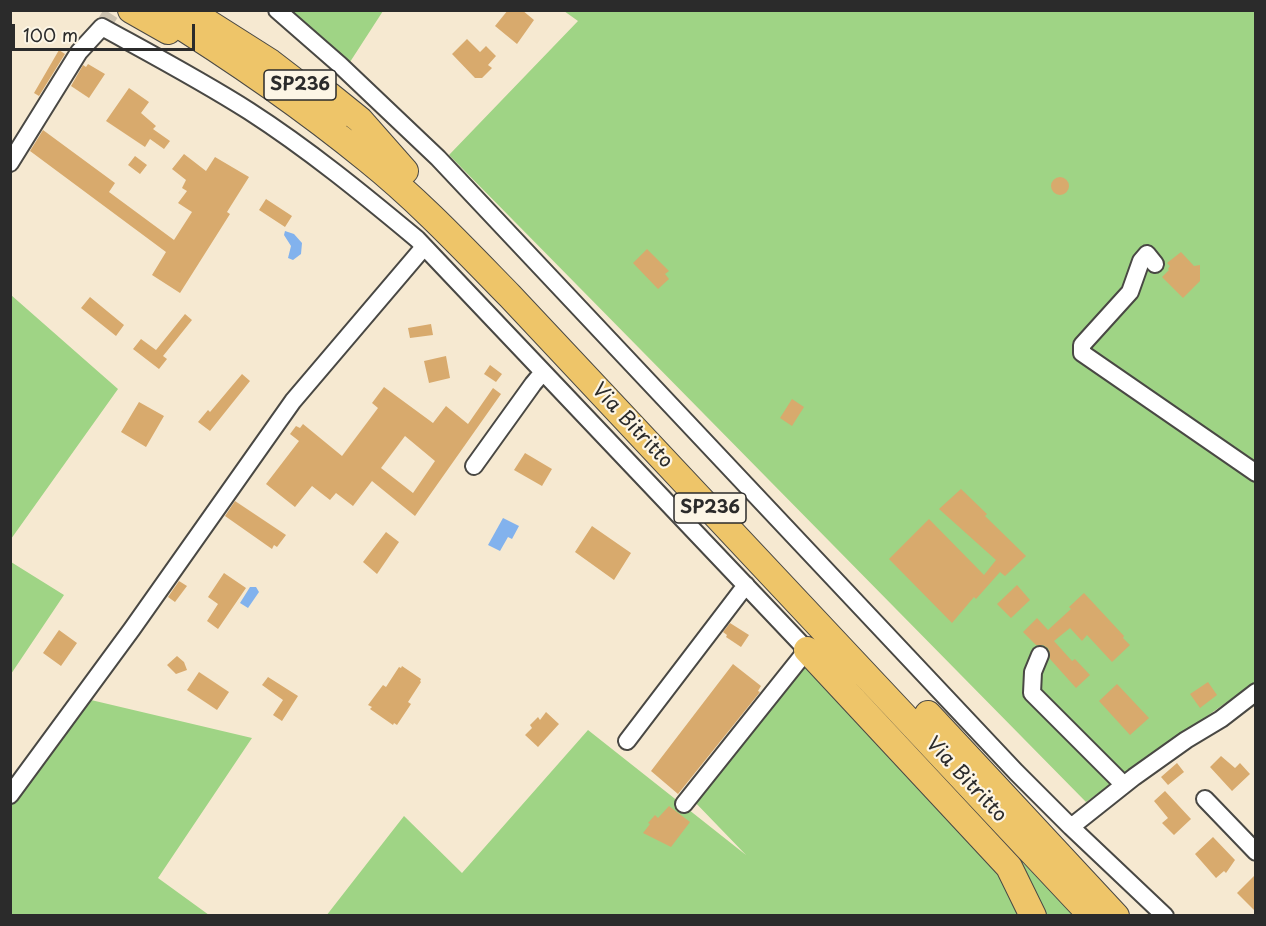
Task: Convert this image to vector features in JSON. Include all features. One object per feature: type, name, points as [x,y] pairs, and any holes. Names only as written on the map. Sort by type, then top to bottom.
[{"type":"highway","points":[[131,10],[262,91],[312,117]]},
{"type":"highway","name":"Via Bitritto","points":[[155,10],[263,81],[312,117],[369,160],[439,223],[1092,915]]},
{"type":"highway","name":"Via Bitritto","points":[[188,10],[270,62],[353,126],[445,205],[1116,915]]},
{"type":"highway","points":[[208,10],[332,97],[360,120],[405,171]]},
{"type":"highway","points":[[807,650],[1009,867],[1033,915]]},
{"type":"highway","points":[[1038,857],[1079,915]]},
{"type":"street","points":[[277,10],[340,65],[438,159],[1008,763],[1071,827],[1165,915]]},
{"type":"street","points":[[10,163],[79,52],[102,27],[190,75],[250,112],[348,182],[424,248],[807,650],[684,804]]},
{"type":"street","points":[[10,795],[132,629],[293,401],[424,248]]},
{"type":"street","points":[[1155,264],[1147,254],[1141,261],[1130,292],[1082,345],[1082,353],[1256,473]]},
{"type":"street","points":[[474,466],[543,372]]},
{"type":"street","points":[[627,741],[746,585]]},
{"type":"street","points":[[1040,655],[1034,672],[1032,693],[1124,784]]},
{"type":"street","points":[[1071,827],[1124,784],[1186,740],[1221,719],[1256,692]]},
{"type":"street","points":[[1205,799],[1256,852]]},
{"type":"green space","points":[[287,11],[383,11],[350,62]]},
{"type":"green space","points":[[564,11],[1255,11],[1255,682],[1086,802],[449,155],[578,21]]},
{"type":"green space","points":[[11,295],[118,389],[11,539]]},
{"type":"green space","points":[[11,562],[64,595],[11,674]]},
{"type":"green space","points":[[799,660],[996,870],[1022,916],[326,916],[404,816],[462,873],[588,730],[746,855],[690,797]]},
{"type":"green space","points":[[91,700],[252,738],[158,878],[209,915],[11,916],[11,800]]},
{"type":"green space","points":[[1009,849],[1074,915],[1046,915],[1038,897]]},
{"type":"water","points":[[285,231],[294,234],[302,243],[301,254],[293,260],[288,258],[291,246],[284,235]]},
{"type":"water","points":[[503,518],[519,526],[512,539],[508,537],[500,551],[488,545]]},
{"type":"water","points":[[250,587],[256,587],[259,592],[248,608],[240,603]]},
{"type":"building","points":[[508,10],[522,10],[534,20],[517,44],[495,26]]},
{"type":"building","points":[[467,39],[480,52],[486,46],[496,56],[488,65],[492,68],[482,78],[475,78],[452,54]]},
{"type":"building","points":[[59,50],[65,54],[39,96],[34,93]]},
{"type":"building","points":[[88,64],[105,74],[89,98],[71,86],[83,65],[86,67]]},
{"type":"building","points":[[129,88],[149,102],[141,113],[156,126],[153,129],[170,141],[164,149],[150,139],[145,147],[106,121]]},
{"type":"building","points":[[43,130],[115,183],[109,192],[174,240],[192,212],[178,203],[187,191],[182,188],[186,180],[172,169],[184,154],[206,171],[215,157],[249,177],[227,212],[230,214],[180,293],[152,275],[166,252],[30,151]]},
{"type":"building","points":[[135,156],[147,165],[140,174],[128,165]]},
{"type":"building","points":[[1060,177],[1068,182],[1069,186],[1064,194],[1060,195],[1052,190],[1051,186],[1056,178]]},
{"type":"building","points":[[266,199],[292,216],[285,227],[259,210]]},
{"type":"building","points":[[647,249],[669,271],[665,274],[669,279],[658,289],[633,263]]},
{"type":"building","points":[[1181,252],[1194,266],[1200,265],[1200,281],[1183,298],[1162,277],[1169,270],[1170,266],[1167,263]]},
{"type":"building","points":[[90,297],[124,325],[116,336],[81,308]]},
{"type":"building","points":[[185,314],[192,320],[163,356],[167,359],[159,369],[133,349],[141,339],[156,350]]},
{"type":"building","points":[[431,324],[433,335],[410,338],[408,328]]},
{"type":"building","points":[[446,356],[450,378],[429,383],[424,361]]},
{"type":"building","points":[[490,365],[502,374],[496,382],[484,374]]},
{"type":"building","points":[[242,374],[250,381],[210,431],[198,422],[208,410],[210,412]]},
{"type":"building","points":[[384,387],[433,423],[446,406],[468,424],[493,388],[501,394],[415,516],[372,481],[353,506],[336,493],[330,500],[312,486],[295,507],[266,484],[299,441],[290,434],[296,426],[300,428],[303,424],[342,456],[378,408],[372,403]],"holes":[[[405,436],[435,461],[413,493],[381,468]]]},
{"type":"building","points":[[792,399],[804,407],[792,426],[780,418]]},
{"type":"building","points":[[139,402],[164,416],[146,447],[121,432]]},
{"type":"building","points":[[525,453],[552,469],[542,486],[514,470]]},
{"type":"building","points":[[961,489],[1026,556],[1005,576],[1000,572],[952,623],[889,559],[929,519],[984,575],[996,560],[939,509]]},
{"type":"building","points":[[235,501],[286,535],[277,547],[274,545],[272,549],[225,516]]},
{"type":"building","points":[[592,526],[631,553],[614,580],[575,552]]},
{"type":"building","points":[[386,532],[399,542],[377,574],[363,562]]},
{"type":"building","points":[[224,573],[246,588],[218,629],[207,621],[218,604],[208,597]]},
{"type":"building","points":[[179,581],[187,586],[175,602],[168,597]]},
{"type":"building","points":[[1017,585],[1030,600],[1011,618],[997,604]]},
{"type":"building","points":[[1084,593],[1130,645],[1112,662],[1087,635],[1082,641],[1070,628],[1054,641],[1072,661],[1075,659],[1090,675],[1076,688],[1050,659],[1048,648],[1036,645],[1023,632],[1037,618],[1048,630],[1071,609],[1069,607]]},
{"type":"building","points":[[730,623],[749,635],[741,647],[726,637],[727,635],[723,632]]},
{"type":"building","points":[[59,630],[77,643],[61,666],[43,653]]},
{"type":"building","points":[[177,656],[184,662],[187,670],[176,674],[167,665]]},
{"type":"building","points":[[733,664],[761,686],[758,691],[760,692],[678,794],[651,771]]},
{"type":"building","points":[[402,666],[421,679],[421,682],[408,702],[411,704],[397,725],[394,723],[393,725],[370,709],[372,707],[368,705],[383,685],[386,687]]},
{"type":"building","points":[[199,672],[229,692],[217,710],[187,690]]},
{"type":"building","points":[[268,677],[298,696],[282,721],[273,715],[283,700],[262,685]]},
{"type":"building","points":[[1208,682],[1217,695],[1200,708],[1190,694]]},
{"type":"building","points":[[1117,684],[1149,718],[1130,735],[1099,701]]},
{"type":"building","points":[[546,712],[559,724],[538,747],[525,735],[532,728],[530,725],[538,717],[540,720]]},
{"type":"building","points":[[1221,756],[1235,768],[1240,763],[1250,774],[1232,791],[1210,767]]},
{"type":"building","points":[[1177,763],[1184,772],[1168,785],[1161,777]]},
{"type":"building","points":[[1165,791],[1191,819],[1174,835],[1162,823],[1168,818],[1154,801]]},
{"type":"building","points":[[669,806],[690,822],[671,847],[643,833],[655,815],[658,818]]},
{"type":"building","points":[[1213,837],[1235,860],[1226,873],[1224,871],[1216,878],[1195,854]]},
{"type":"building","points":[[1256,874],[1256,912],[1237,893]]},
{"type":"tunnel","points":[[102,27],[113,10]]}]
